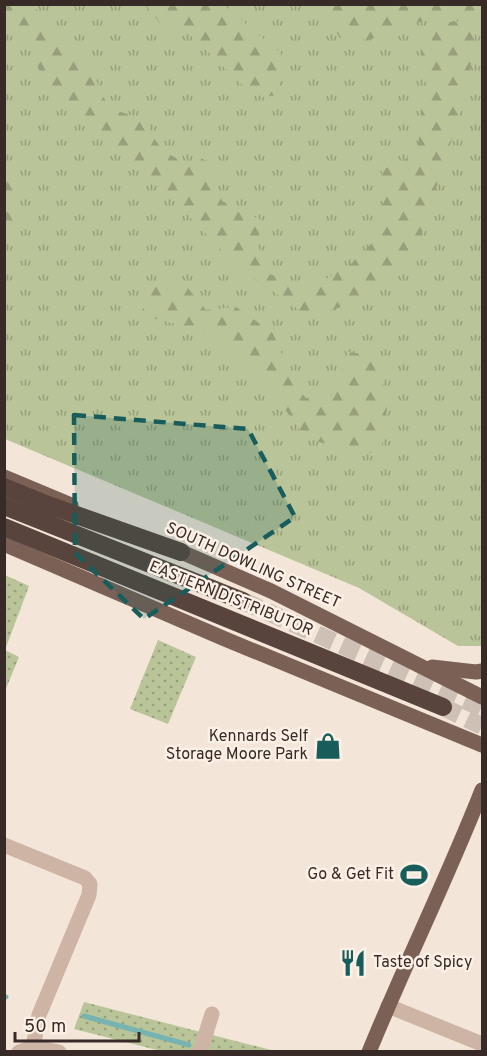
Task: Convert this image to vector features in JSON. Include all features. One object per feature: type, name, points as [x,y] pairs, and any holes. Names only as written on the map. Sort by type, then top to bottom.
[{"type":"highway","points":[[4,487],[181,552]]},
{"type":"highway","name":"EASTERN DISTRIBUTOR","points":[[4,506],[243,602]]},
{"type":"highway","name":"EASTERN DISTRIBUTOR","points":[[4,527],[443,707]]},
{"type":"main road","name":"SOUTH DOWLING STREET","points":[[4,477],[272,591],[483,697]]},
{"type":"main road","points":[[4,544],[225,639],[483,745]]},
{"type":"main road","points":[[423,666],[483,671]]},
{"type":"main road","points":[[369,1052],[483,790]]},
{"type":"street","points":[[4,845],[85,878],[90,884],[89,895],[26,1049],[59,1052]]},
{"type":"street","points":[[388,1006],[483,1044]]},
{"type":"street","points":[[200,1052],[212,1014]]},
{"type":"highlighted area","points":[[74,415],[248,429],[295,517],[144,619],[75,553]]},
{"type":"green space","points":[[5,4],[33,5],[71,51],[89,60],[101,93],[111,106],[130,115],[144,118],[155,140],[166,152],[191,165],[200,158],[210,162],[222,201],[261,220],[258,245],[267,273],[296,284],[326,279],[352,263],[372,243],[384,210],[381,190],[382,170],[406,159],[418,145],[426,83],[419,59],[437,23],[464,21],[476,31],[467,92],[415,253],[379,292],[333,310],[305,314],[235,265],[166,192],[44,83],[32,52],[5,27]]},
{"type":"green space","points":[[5,5],[482,5],[482,646],[458,646],[359,588],[5,439]]},
{"type":"green space","points":[[146,5],[223,5],[281,53],[278,95],[263,97],[249,91],[188,33],[161,25]]},
{"type":"green space","points":[[320,5],[482,5],[481,11],[440,15],[368,40],[340,38]]},
{"type":"green space","points":[[5,162],[17,177],[19,220],[6,235],[4,233]]},
{"type":"green space","points":[[182,281],[206,310],[236,307],[273,333],[294,384],[306,398],[333,395],[348,352],[378,356],[387,408],[381,450],[364,455],[306,438],[265,382],[208,333],[141,317],[148,285]]},
{"type":"green space","points":[[5,575],[29,586],[5,650]]},
{"type":"green space","points":[[158,640],[196,657],[168,724],[130,709]]},
{"type":"green space","points":[[5,650],[19,657],[5,691]]},
{"type":"green space","points":[[84,1002],[275,1051],[161,1051],[74,1029]]},
{"type":"waterway","points":[[84,1016],[189,1045]]},
{"type":"tunnel","points":[[243,601],[482,708]]},
{"type":"tunnel","points":[[443,707],[482,726]]},
{"type":"place","name":"Kennards Self Storage Moore Park","points":[[328,746]]},
{"type":"place","name":"Go & Get Fit","points":[[414,875]]},
{"type":"place","name":"Taste of Spicy","points":[[353,963]]}]
